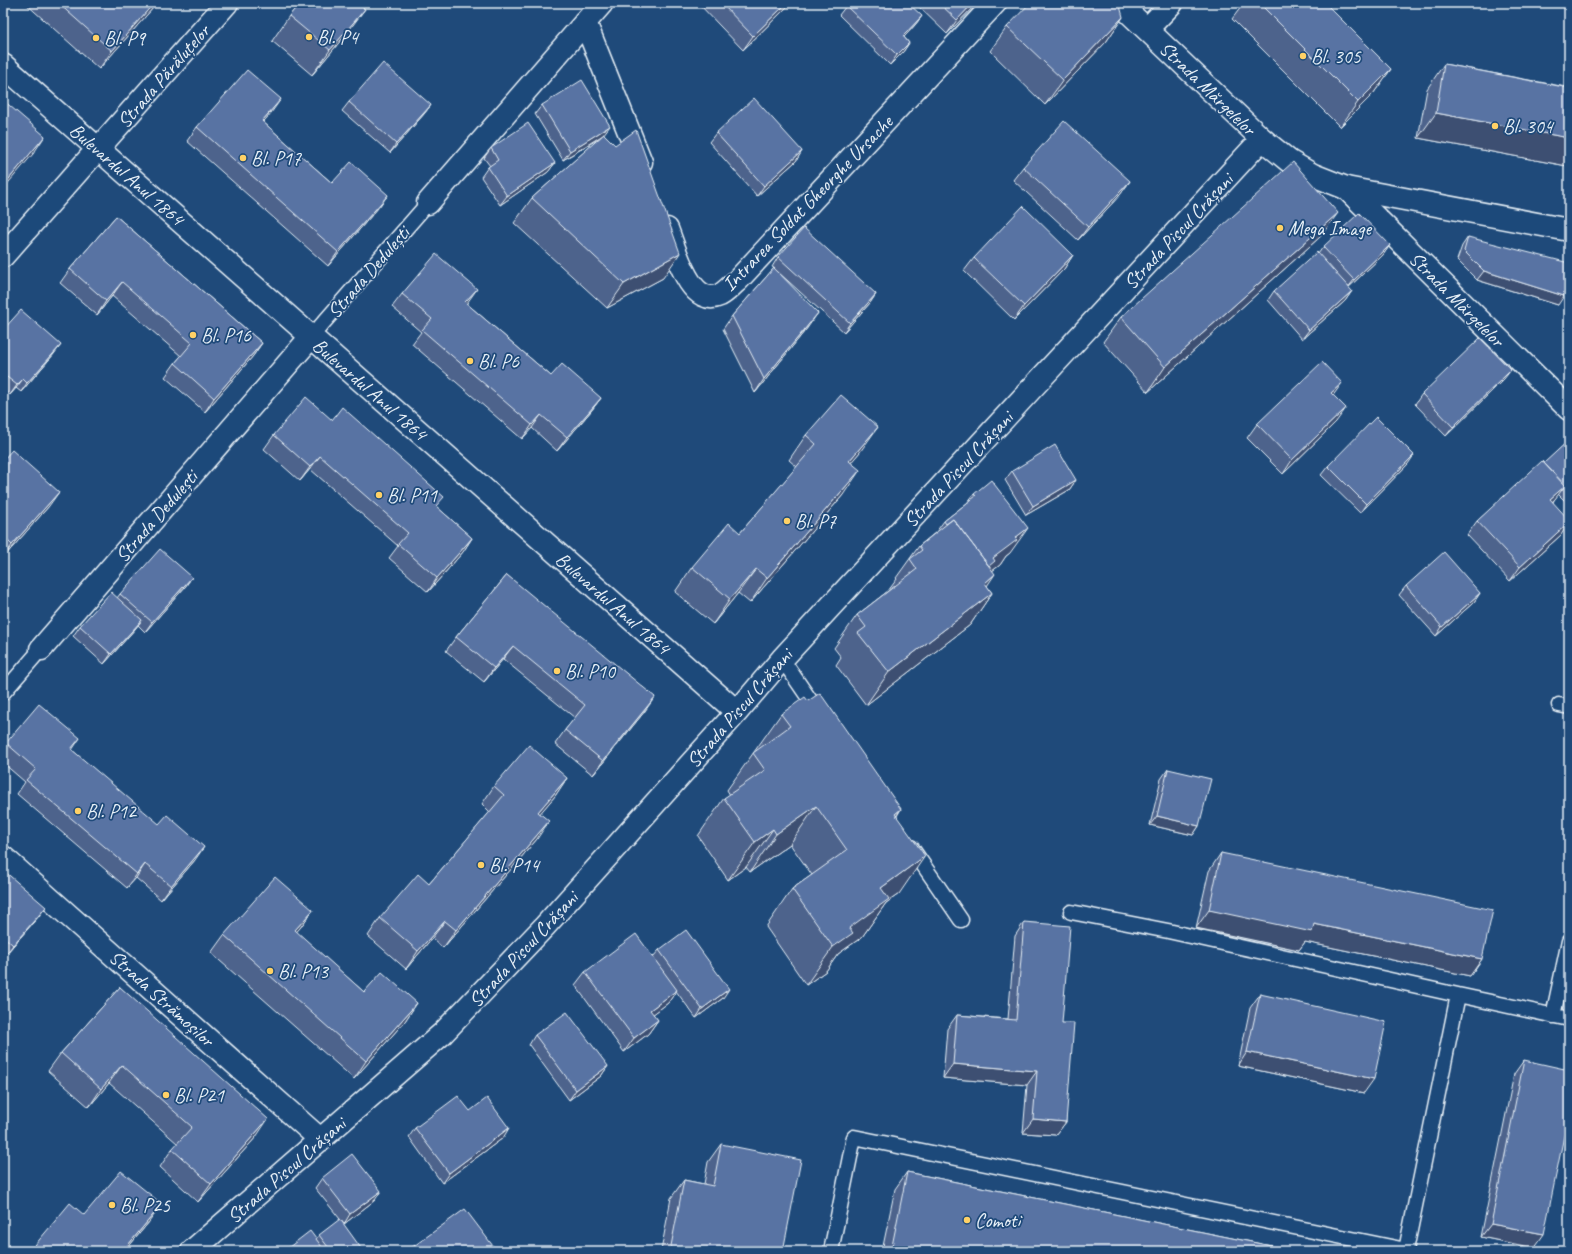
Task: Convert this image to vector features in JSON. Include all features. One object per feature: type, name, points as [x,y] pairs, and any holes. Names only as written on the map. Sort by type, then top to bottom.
[{"type":"street","name":"Strada Părăluțelor","points":[[3,256],[227,3]]},
{"type":"street","name":"Strada Dedulești","points":[[428,203],[602,3]]},
{"type":"street","name":"Intrarea Soldat Gheorghe Ursache","points":[[659,207],[688,281],[698,293],[708,296],[720,295],[737,281],[995,3]]},
{"type":"street","name":"Strada Mărgelelor","points":[[1119,3],[1262,139],[1289,161],[1314,175],[1346,188],[1569,230]]},
{"type":"street","points":[[1147,29],[1172,3]]},
{"type":"street","points":[[585,22],[647,178]]},
{"type":"street","name":"Bulevardul Anul 1864","points":[[3,65],[737,712]]},
{"type":"street","name":"Strada Piscul Crășani","points":[[192,1251],[443,1033],[550,920],[737,712],[782,659],[1262,139]]},
{"type":"street","name":"Strada Mărgelelor","points":[[1346,188],[1569,410]]},
{"type":"street","name":"Strada Dedulești","points":[[41,649],[312,337]]},
{"type":"street","name":"Strada Strămoșilor","points":[[3,857],[321,1140]]},
{"type":"lane","name":"Strada Dedulești","points":[[312,337],[428,203]]},
{"type":"lane","points":[[3,693],[41,649]]},
{"type":"lane","points":[[782,659],[827,724]]},
{"type":"lane","points":[[903,835],[961,920]]},
{"type":"lane","points":[[1071,912],[1168,931],[1569,1019]]},
{"type":"lane","points":[[1553,1016],[1569,941]]},
{"type":"lane","points":[[831,1251],[854,1138],[1406,1250],[1458,995]]},
{"type":"building","points":[[58,3],[154,3],[112,51]]},
{"type":"building","points":[[300,3],[358,3],[365,9],[330,50],[289,16]]},
{"type":"building","points":[[721,3],[787,3],[753,36]]},
{"type":"building","points":[[848,3],[908,3],[922,16],[903,36],[909,43],[897,55],[846,6]]},
{"type":"building","points":[[939,3],[973,3],[957,20]]},
{"type":"building","points":[[1030,3],[1117,3],[1120,6],[1123,17],[1063,80],[1007,27]]},
{"type":"building","points":[[1259,3],[1325,3],[1391,69],[1358,102]]},
{"type":"building","points":[[383,63],[431,105],[396,144],[349,102]]},
{"type":"building","points":[[1444,64],[1569,88],[1569,138],[1436,113]]},
{"type":"building","name":"Bl. P17","points":[[247,70],[281,99],[262,121],[332,183],[351,162],[388,195],[338,252],[197,127]]},
{"type":"building","points":[[582,80],[610,126],[570,151],[542,105]]},
{"type":"building","points":[[754,98],[802,151],[764,186],[716,133]]},
{"type":"building","points":[[3,100],[45,136],[3,186]]},
{"type":"building","points":[[1064,121],[1130,181],[1088,227],[1023,167]]},
{"type":"building","points":[[528,123],[555,163],[507,196],[488,167],[498,160],[491,148]]},
{"type":"building","points":[[636,130],[680,253],[624,284],[532,198],[604,134],[615,145]]},
{"type":"building","points":[[1293,162],[1338,213],[1165,367],[1121,317]]},
{"type":"building","points":[[1023,206],[1073,255],[1024,306],[974,258]]},
{"type":"building","points":[[1359,213],[1390,245],[1354,280],[1323,247]]},
{"type":"building","name":"Bl. P16","points":[[116,216],[262,343],[214,398],[175,363],[192,343],[122,282],[106,301],[70,269]]},
{"type":"building","points":[[804,228],[876,294],[850,323],[778,257]]},
{"type":"building","points":[[1468,237],[1569,263],[1569,279],[1564,296],[1484,271],[1464,251]]},
{"type":"building","points":[[1317,252],[1352,291],[1309,330],[1274,291]]},
{"type":"building","name":"Bl. P6","points":[[436,254],[477,289],[465,302],[551,376],[562,364],[601,398],[567,437],[541,415],[532,425],[422,330],[432,319],[402,294]]},
{"type":"building","points":[[774,268],[818,313],[764,379],[732,316]]},
{"type":"building","points":[[21,310],[61,345],[27,383],[23,379],[17,385],[3,374],[3,330]]},
{"type":"building","points":[[1480,338],[1511,370],[1453,427],[1422,394]]},
{"type":"building","points":[[1322,362],[1342,383],[1331,393],[1346,408],[1292,460],[1257,424]]},
{"type":"building","name":"Bl. P7","points":[[841,395],[878,427],[849,461],[860,470],[767,578],[756,569],[730,599],[692,567],[729,523],[740,533],[816,444],[806,435]]},
{"type":"building","name":"Bl. P11","points":[[306,397],[332,420],[342,407],[444,497],[436,506],[472,538],[437,578],[398,544],[408,533],[320,456],[310,467],[274,435]]},
{"type":"building","points":[[1376,417],[1414,455],[1366,504],[1328,466]]},
{"type":"building","points":[[1569,440],[1569,489],[1544,463]]},
{"type":"building","points":[[1055,445],[1076,480],[1033,506],[1012,471]]},
{"type":"building","points":[[12,450],[59,492],[12,545],[3,536],[3,460]]},
{"type":"building","points":[[1542,461],[1565,486],[1550,499],[1569,520],[1569,522],[1520,567],[1477,521]]},
{"type":"building","points":[[991,480],[1028,528],[1015,538],[1017,540],[993,558],[995,561],[989,566],[953,519],[946,524],[944,521],[976,496],[974,494]]},
{"type":"building","points":[[953,519],[995,574],[985,583],[992,593],[889,672],[858,633],[866,627],[857,615],[917,569],[910,559],[922,550],[919,546]]},
{"type":"building","points":[[160,549],[192,577],[152,622],[120,594]]},
{"type":"building","points":[[1444,552],[1480,593],[1442,627],[1406,586]]},
{"type":"building","name":"Bl. P10","points":[[507,575],[655,697],[603,761],[565,730],[585,705],[513,646],[494,668],[456,637]]},
{"type":"building","points":[[111,592],[142,620],[111,654],[80,626]]},
{"type":"building","points":[[820,693],[901,809],[895,814],[925,856],[881,888],[889,899],[849,928],[853,933],[833,947],[792,889],[847,850],[816,806],[776,834],[773,829],[755,842],[724,798],[765,770],[753,753],[790,726],[781,714],[805,697],[808,701]]},
{"type":"building","name":"Bl. P12","points":[[39,704],[80,738],[71,749],[159,824],[167,815],[204,847],[171,886],[145,864],[137,874],[26,780],[36,769],[6,743]]},
{"type":"building","name":"Bl. P14","points":[[529,745],[567,778],[538,812],[549,821],[456,930],[445,921],[418,951],[380,918],[418,874],[429,884],[504,795],[494,786]]},
{"type":"building","points":[[1168,769],[1211,779],[1199,826],[1157,816]]},
{"type":"building","points":[[1221,853],[1493,910],[1482,959],[1314,924],[1312,932],[1209,910]]},
{"type":"building","points":[[3,870],[46,907],[13,945],[3,936]]},
{"type":"building","name":"Bl. P13","points":[[275,877],[313,910],[295,930],[364,992],[382,972],[417,1003],[366,1061],[224,935]]},
{"type":"building","points":[[1024,922],[1070,926],[1062,1023],[1074,1023],[1066,1122],[1033,1119],[1037,1071],[953,1064],[957,1015],[1016,1020]]},
{"type":"building","points":[[686,930],[729,989],[702,1009],[659,950]]},
{"type":"building","points":[[636,934],[677,990],[650,1010],[658,1020],[634,1038],[585,972]]},
{"type":"building","name":"Bl. P21","points":[[120,987],[268,1119],[211,1184],[172,1149],[192,1127],[122,1065],[101,1089],[61,1053]]},
{"type":"building","points":[[1260,994],[1386,1022],[1374,1079],[1247,1052]]},
{"type":"building","points":[[567,1012],[608,1066],[576,1090],[535,1035]]},
{"type":"building","points":[[1524,1060],[1569,1070],[1569,1111],[1544,1234],[1491,1224]]},
{"type":"building","points":[[458,1096],[470,1111],[487,1098],[509,1128],[449,1173],[415,1128]]},
{"type":"building","points":[[721,1144],[801,1160],[783,1251],[670,1251],[684,1180],[713,1186]]},
{"type":"building","points":[[352,1154],[381,1191],[350,1214],[322,1178]]},
{"type":"building","name":"Bl. P25","points":[[121,1171],[162,1204],[123,1251],[101,1251],[96,1247],[93,1251],[30,1251],[70,1203],[84,1215]]},
{"type":"building","points":[[907,1172],[1296,1251],[891,1251]]},
{"type":"building","points":[[465,1209],[493,1246],[486,1251],[407,1251]]},
{"type":"building","points":[[340,1219],[363,1251],[331,1251],[319,1235]]},
{"type":"building","points":[[310,1231],[325,1251],[284,1251]]},
{"type":"place","name":"Bl. P4","points":[[309,37]]},
{"type":"place","name":"Bl. P9","points":[[96,38]]},
{"type":"place","name":"Bl. 305","points":[[1303,56]]},
{"type":"place","name":"Bl. 304","points":[[1495,126]]},
{"type":"place","name":"Bl. P17","points":[[243,158]]},
{"type":"place","name":"Mega Image","points":[[1280,228]]},
{"type":"place","name":"Bl. P16","points":[[193,335]]},
{"type":"place","name":"Bl. P6","points":[[470,361]]},
{"type":"place","name":"Bl. P11","points":[[379,495]]},
{"type":"place","name":"Bl. P7","points":[[787,521]]},
{"type":"place","name":"Bl. P10","points":[[557,671]]},
{"type":"place","name":"Bl. P12","points":[[78,811]]},
{"type":"place","name":"Bl. P14","points":[[481,865]]},
{"type":"place","name":"Bl. P13","points":[[270,971]]},
{"type":"place","name":"Bl. P21","points":[[166,1095]]},
{"type":"place","name":"Bl. P25","points":[[112,1205]]},
{"type":"place","name":"Comoti","points":[[967,1220]]}]
